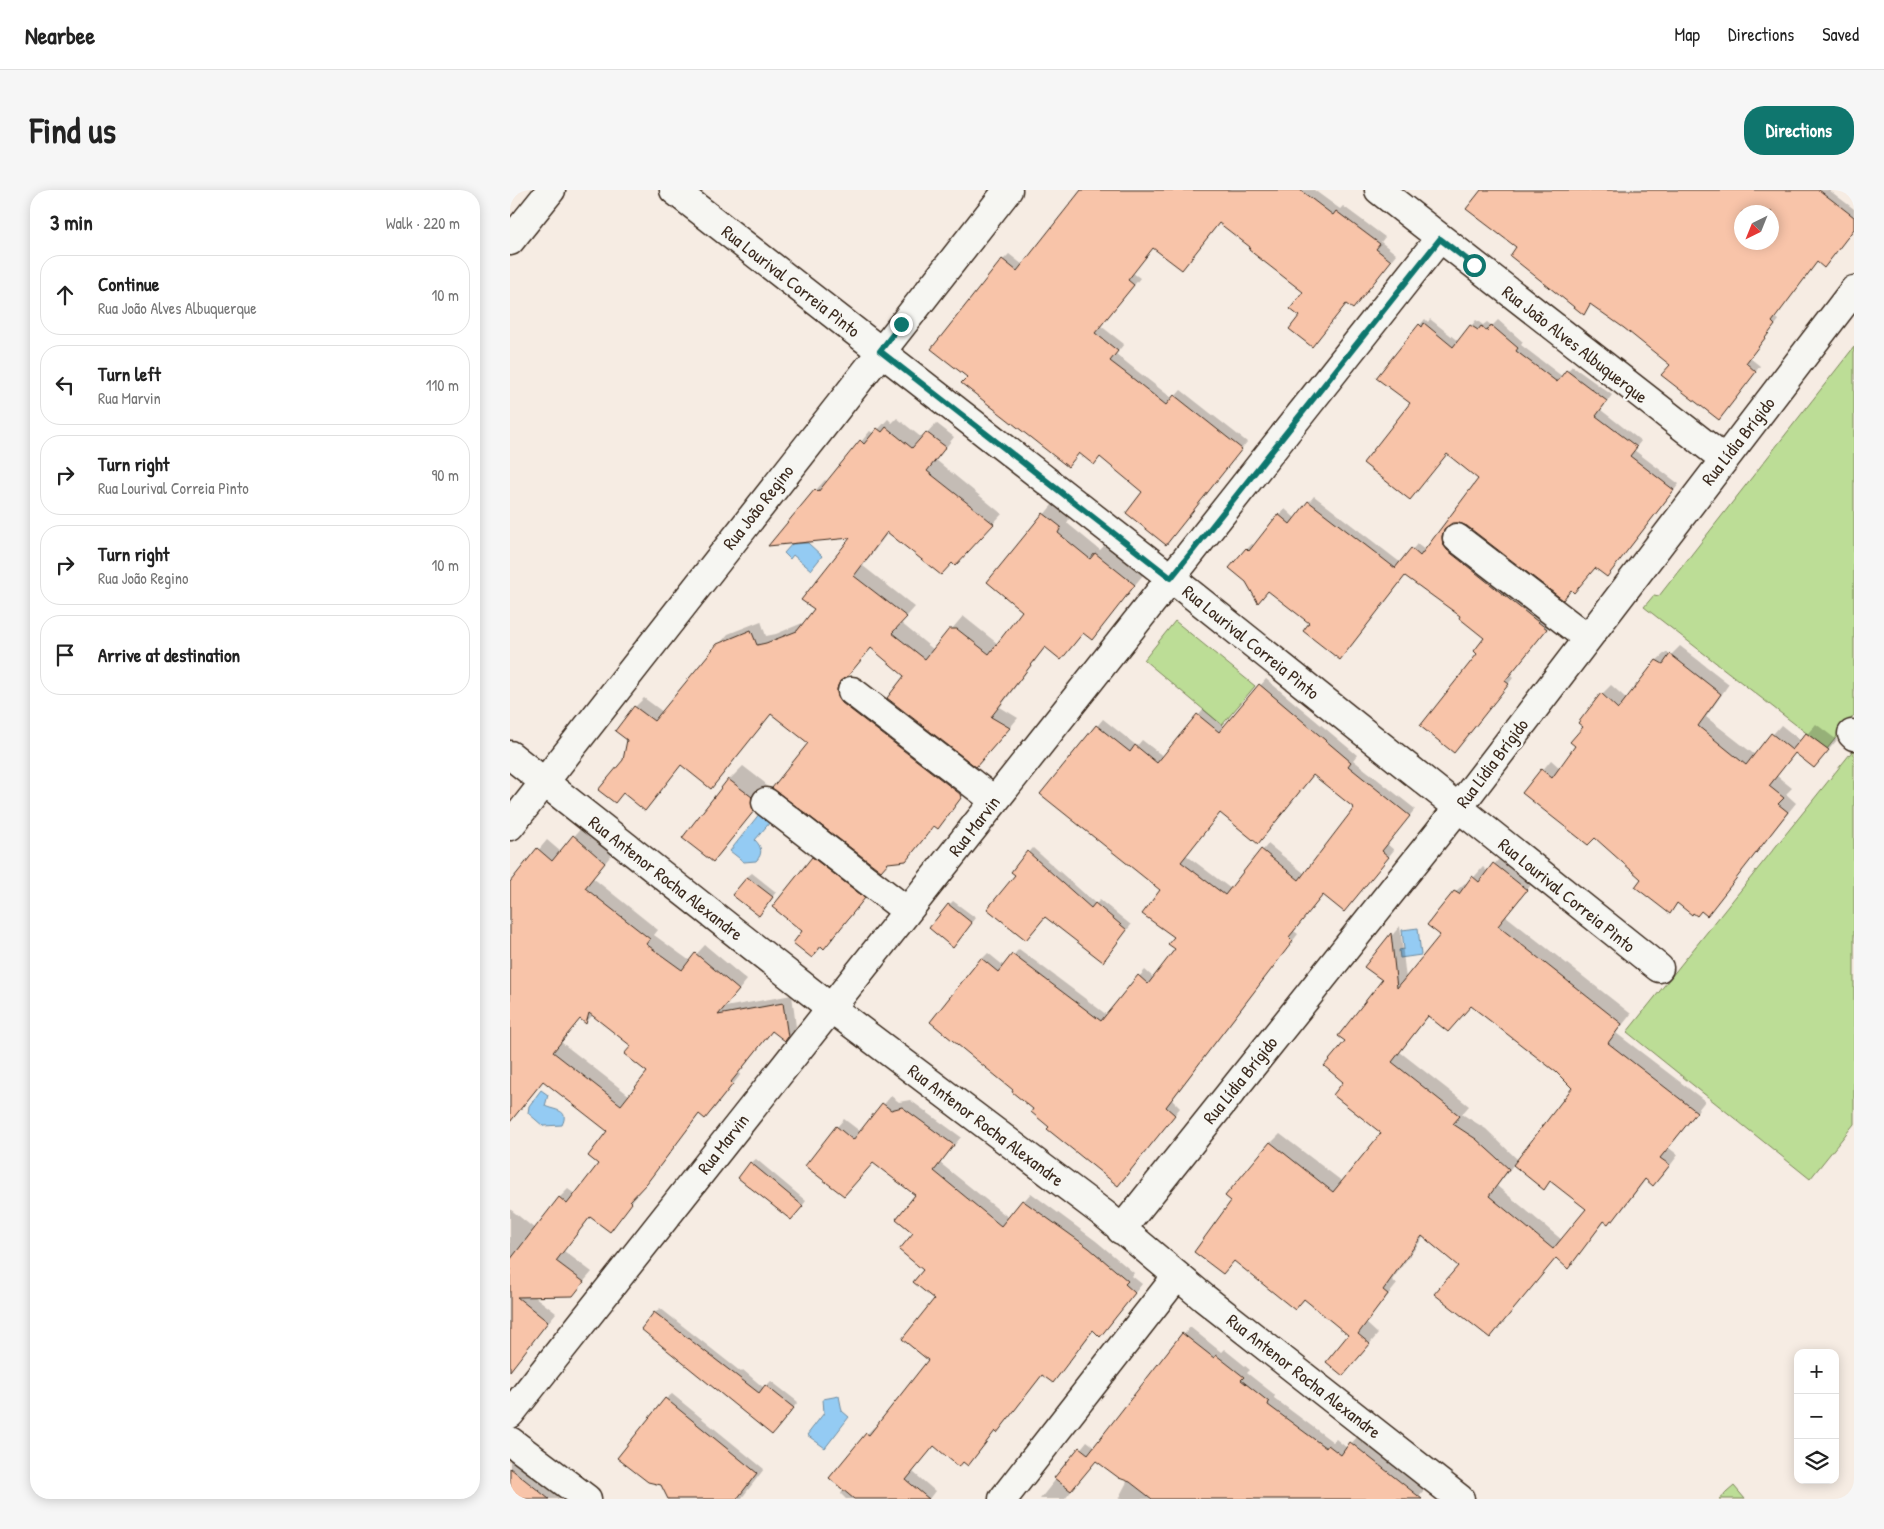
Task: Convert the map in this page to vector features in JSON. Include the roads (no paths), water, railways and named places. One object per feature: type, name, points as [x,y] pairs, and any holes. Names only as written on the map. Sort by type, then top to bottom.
[{"type":"street","points":[[510,241],[551,190]]},
{"type":"street","name":"Rua Lourival Correia Pìnto","points":[[674,190],[1171,578],[1659,968]]},
{"type":"street","name":"Rua João Regino","points":[[510,826],[880,351],[1008,190]]},
{"type":"street","name":"Rua João Alves Albuquerque","points":[[1379,190],[1724,459]]},
{"type":"street","name":"Rua Marvin","points":[[510,1414],[1440,239]]},
{"type":"street","name":"Rua Lídia Brígido","points":[[1121,1230],[1458,808],[1854,290]]},
{"type":"street","points":[[1457,538],[1587,638]]},
{"type":"street","points":[[852,691],[995,801]]},
{"type":"street","name":"Rua Antenor Rocha Alexandre","points":[[510,755],[831,1008],[1121,1230],[1460,1499]]},
{"type":"street","points":[[766,802],[907,911]]},
{"type":"street","points":[[1002,1499],[1177,1276]]},
{"type":"street","points":[[510,1441],[587,1499]]},
{"type":"water","points":[[808,543],[822,556],[811,570],[793,555],[790,559],[784,553],[792,544]]},
{"type":"water","points":[[760,813],[771,821],[755,840],[759,845],[761,853],[756,861],[744,862],[730,851]]},
{"type":"water","points":[[1418,928],[1421,955],[1400,958],[1399,950],[1404,949],[1402,930]]},
{"type":"water","points":[[541,1090],[548,1095],[545,1106],[563,1113],[564,1120],[562,1125],[543,1126],[528,1113],[529,1106]]},
{"type":"water","points":[[839,1396],[842,1411],[849,1417],[825,1448],[807,1435],[824,1413],[823,1399]]}]
